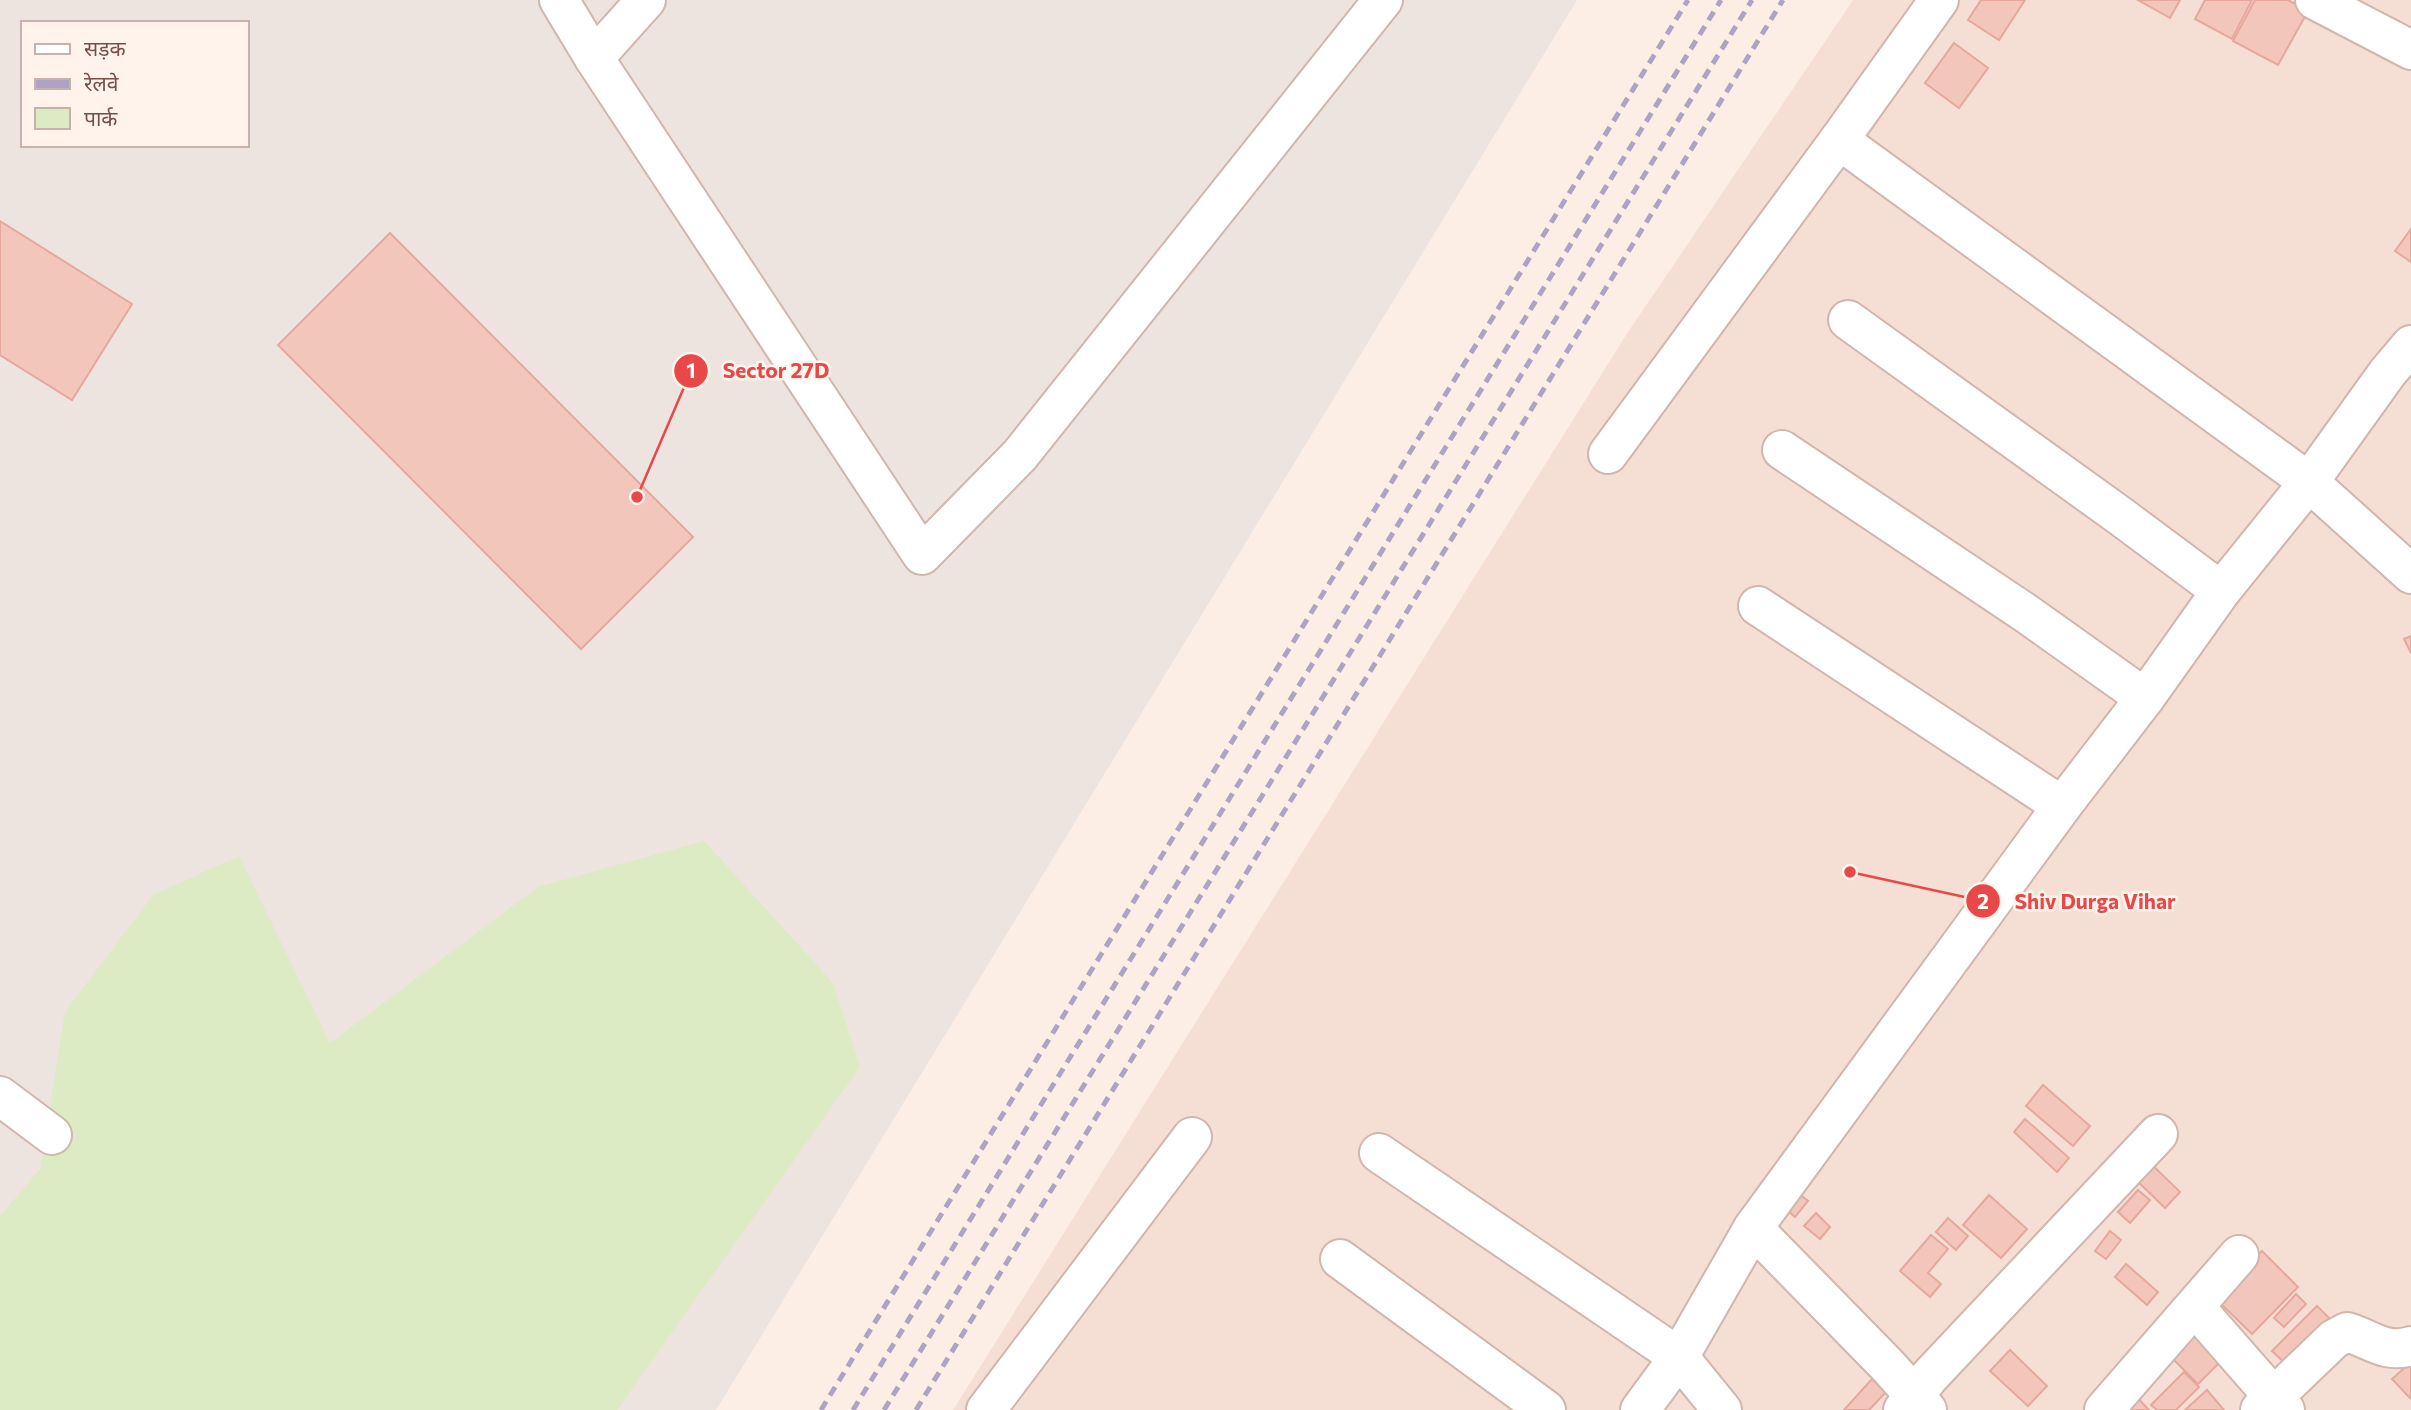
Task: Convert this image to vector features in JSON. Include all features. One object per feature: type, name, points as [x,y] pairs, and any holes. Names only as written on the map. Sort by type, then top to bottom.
[{"type":"street","points":[[559,0],[594,58],[922,555],[1020,455],[1383,0]]},
{"type":"street","points":[[594,58],[646,0]]},
{"type":"street","points":[[1608,454],[1939,0]]},
{"type":"street","points":[[2315,0],[2411,50]]},
{"type":"street","points":[[1839,140],[2309,482],[2411,573]]},
{"type":"street","points":[[1848,320],[2221,591]]},
{"type":"street","points":[[1640,1410],[1679,1357],[1753,1228],[2062,806],[2145,698],[2221,591],[2309,482],[2388,372],[2411,345]]},
{"type":"street","points":[[1782,450],[2027,614],[2145,698]]},
{"type":"street","points":[[1758,607],[2062,806]]},
{"type":"street","points":[[0,1096],[52,1135]]},
{"type":"street","points":[[1753,1228],[1889,1367],[1914,1405],[2158,1134]]},
{"type":"street","points":[[986,1410],[1192,1137]]},
{"type":"street","points":[[1379,1153],[1679,1357],[1722,1410]]},
{"type":"street","points":[[2104,1410],[2239,1255]]},
{"type":"street","points":[[1340,1259],[1546,1410]]},
{"type":"street","points":[[2194,1307],[2273,1406],[2334,1339],[2347,1332],[2366,1338],[2385,1349],[2400,1350],[2411,1346]]},
{"type":"shaded area","points":[[0,0],[1577,0],[716,1410],[0,1410]]},
{"type":"shaded area","points":[[1853,0],[2411,0],[2411,1410],[953,1410],[1626,335]]},
{"type":"green space","points":[[704,841],[833,983],[860,1067],[617,1410],[0,1410],[0,1216],[40,1169],[65,1012],[153,895],[239,856],[330,1043],[538,887]]},
{"type":"building","points":[[1981,0],[2025,0],[1999,40],[1968,20]]},
{"type":"building","points":[[2138,0],[2180,0],[2170,18]]},
{"type":"building","points":[[2205,0],[2252,0],[2232,39],[2195,19]]},
{"type":"building","points":[[2255,0],[2288,0],[2308,11],[2278,65],[2233,41]]},
{"type":"building","points":[[1954,43],[1988,68],[1959,108],[1925,83]]},
{"type":"building","points":[[0,221],[132,304],[72,400],[0,355]]},
{"type":"building","points":[[2411,229],[2411,262],[2395,251]]},
{"type":"building","points":[[390,233],[693,537],[581,649],[278,345]]},
{"type":"building","points":[[2411,636],[2411,653],[2404,639]]},
{"type":"building","points":[[2043,1085],[2090,1126],[2073,1146],[2026,1106]]},
{"type":"building","points":[[2025,1119],[2069,1158],[2057,1172],[2014,1132]]},
{"type":"building","points":[[2144,1157],[2180,1192],[2165,1208],[2129,1173]]},
{"type":"building","points":[[1793,1189],[1808,1201],[1795,1217],[1780,1204]]},
{"type":"building","points":[[2138,1190],[2150,1200],[2130,1223],[2118,1212]]},
{"type":"building","points":[[1989,1195],[2027,1229],[2001,1258],[1963,1225]]},
{"type":"building","points":[[1816,1213],[1830,1227],[1820,1239],[1804,1226]]},
{"type":"building","points":[[1948,1218],[1968,1236],[1956,1250],[1936,1232]]},
{"type":"building","points":[[2110,1231],[2121,1240],[2106,1259],[2095,1251]]},
{"type":"building","points":[[1931,1235],[1948,1249],[1928,1273],[1941,1284],[1930,1297],[1900,1271]]},
{"type":"building","points":[[2262,1251],[2298,1287],[2252,1334],[2215,1298]]},
{"type":"building","points":[[2126,1264],[2158,1292],[2147,1305],[2115,1277]]},
{"type":"building","points":[[2296,1294],[2306,1304],[2284,1327],[2274,1318]]},
{"type":"building","points":[[2317,1306],[2332,1321],[2287,1365],[2272,1351]]},
{"type":"building","points":[[2196,1317],[2231,1351],[2198,1384],[2164,1350]]},
{"type":"building","points":[[2010,1350],[2047,1386],[2028,1406],[1990,1371]]},
{"type":"building","points":[[2411,1362],[2411,1396],[2410,1398],[2392,1379]]},
{"type":"building","points":[[2184,1372],[2199,1387],[2176,1410],[2157,1410],[2151,1405]]},
{"type":"building","points":[[1872,1379],[1886,1392],[1869,1410],[1844,1410]]},
{"type":"building","points":[[2207,1390],[2224,1410],[2185,1410]]},
{"type":"building","points":[[2132,1392],[2149,1410],[2114,1410]]},
{"type":"railway","points":[[821,1410],[1688,0]]},
{"type":"railway","points":[[853,1410],[1721,0]]},
{"type":"railway","points":[[884,1410],[1752,0]]},
{"type":"railway","points":[[916,1410],[1783,0]]},
{"type":"place","name":"Sector 27D","points":[[637,497]]},
{"type":"place","name":"Shiv Durga Vihar","points":[[1850,872]]}]
